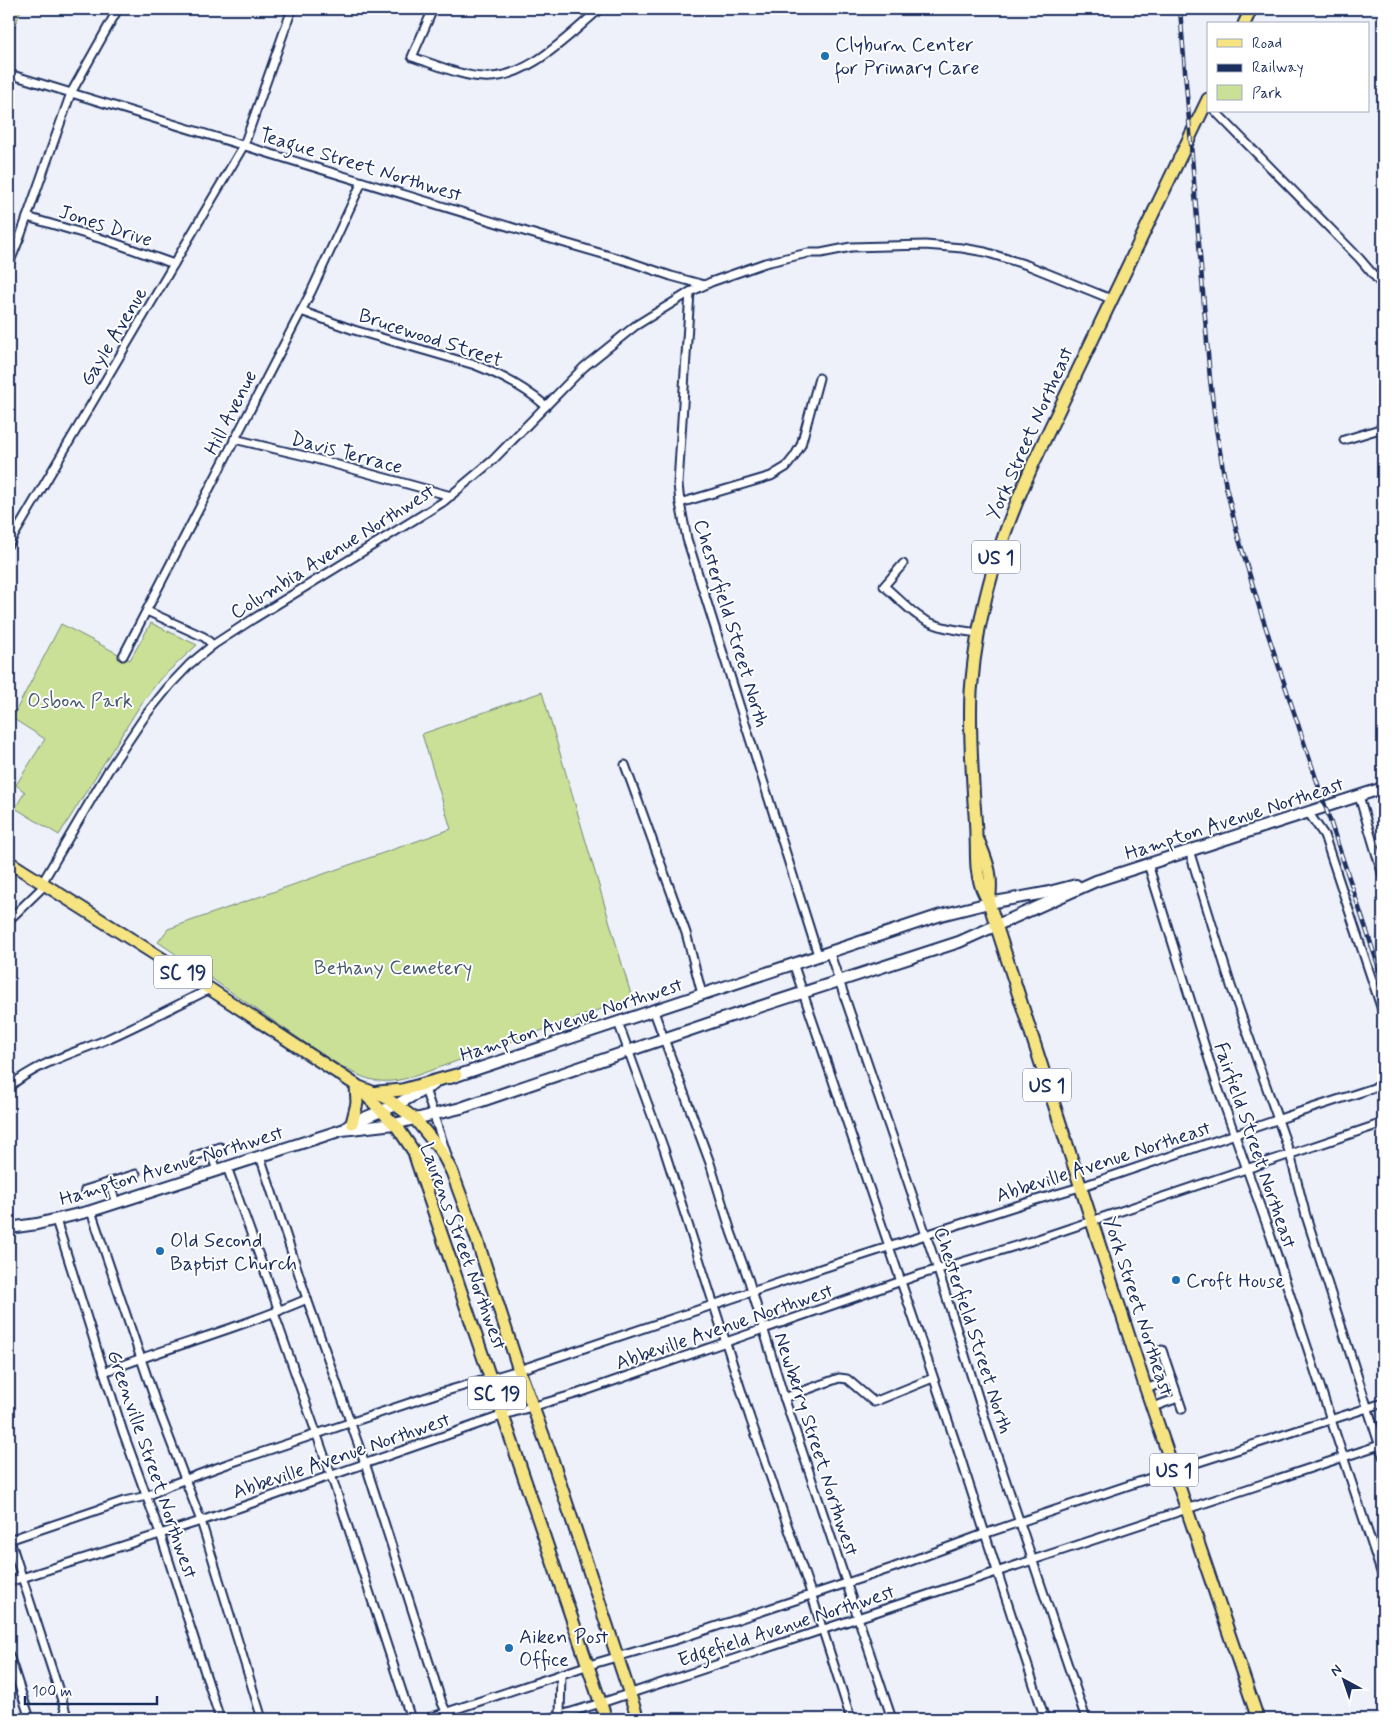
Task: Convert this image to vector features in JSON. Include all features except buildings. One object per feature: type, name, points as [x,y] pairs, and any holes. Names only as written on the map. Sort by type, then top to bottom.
[{"type":"main road","points":[[1245,22],[1251,9]]},
{"type":"main road","name":"York Street Northeast","points":[[1207,104],[1111,299],[1014,507],[995,559],[978,633],[971,692],[971,728],[976,836],[988,863],[992,883],[989,903],[995,926],[1146,1389],[1258,1719]]},
{"type":"main road","name":"Laurens Street Northwest","points":[[9,862],[210,989],[356,1085],[385,1097],[415,1118],[441,1151],[452,1172],[476,1237],[519,1370],[551,1456],[638,1719]]},
{"type":"main road","points":[[374,1093],[402,1090],[456,1075]]},
{"type":"main road","points":[[347,1127],[357,1103],[356,1085]]},
{"type":"main road","name":"Laurens Street Northwest","points":[[356,1085],[394,1124],[416,1157],[606,1719]]},
{"type":"main road","points":[[410,1147],[421,1138],[431,1138]]},
{"type":"street","points":[[9,264],[71,93],[118,9]]},
{"type":"street","name":"Gayle Avenue","points":[[9,544],[244,146],[292,9]]},
{"type":"street","points":[[433,9],[412,57],[482,77],[509,74],[535,61],[600,9]]},
{"type":"street","name":"Teague Street Northwest","points":[[9,74],[627,261],[671,276],[704,284]]},
{"type":"street","points":[[1216,112],[1359,258],[1383,286]]},
{"type":"street","name":"Hill Avenue","points":[[123,656],[301,311],[362,182]]},
{"type":"street","name":"Jones Drive","points":[[27,217],[106,240],[174,264]]},
{"type":"street","name":"Columbia Avenue Northwest","points":[[9,920],[44,884],[108,771],[144,716],[182,671],[213,646],[451,496],[492,461],[584,367],[609,346],[635,326],[704,284],[765,263],[808,252],[821,253],[851,247],[925,245],[985,252],[1027,265],[1111,299]]},
{"type":"street","name":"Chesterfield Street North","points":[[690,292],[678,460],[680,503],[687,539],[818,955]]},
{"type":"street","name":"Brucewood Street","points":[[301,311],[354,330],[491,372],[520,386],[546,406]]},
{"type":"street","points":[[680,503],[771,476],[786,466],[801,445],[818,378]]},
{"type":"street","points":[[1344,440],[1383,428]]},
{"type":"street","name":"Davis Terrace","points":[[234,439],[305,456],[451,496]]},
{"type":"street","points":[[903,564],[884,586],[917,615],[927,621],[978,633]]},
{"type":"street","points":[[146,611],[204,637],[213,646]]},
{"type":"street","points":[[624,765],[686,933],[702,994]]},
{"type":"street","name":"Hampton Avenue Northeast","points":[[803,993],[959,942],[1096,881],[1383,788]]},
{"type":"street","points":[[1359,796],[1383,876]]},
{"type":"street","points":[[1308,812],[1324,835],[1383,1013]]},
{"type":"street","name":"Fairfield Street Northeast","points":[[1189,850],[1231,986],[1290,1154],[1306,1216],[1368,1408],[1382,1445],[1383,1456]]},
{"type":"street","name":"Fairfield Street Northeast","points":[[1148,864],[1202,1038],[1332,1420],[1383,1578]]},
{"type":"street","name":"Hampton Avenue Northeast","points":[[818,955],[941,915],[1096,881]]},
{"type":"street","name":"Chesterfield Street North","points":[[829,951],[938,1270],[957,1334],[1086,1719]]},
{"type":"street","name":"Hampton Avenue Northwest","points":[[9,1228],[56,1220],[91,1211],[347,1127],[396,1105],[436,1082],[818,955]]},
{"type":"street","points":[[792,963],[901,1282],[1045,1719]]},
{"type":"street","points":[[9,1087],[26,1074],[44,1064],[104,1040],[210,989]]},
{"type":"street","name":"Hampton Avenue Northwest","points":[[347,1127],[394,1124],[461,1108],[803,993]]},
{"type":"street","name":"Newberry Street Northwest","points":[[653,1009],[702,1140],[784,1398],[892,1719]]},
{"type":"street","points":[[618,1022],[666,1157],[725,1342],[811,1594],[851,1719]]},
{"type":"street","name":"Abbeville Avenue Northeast","points":[[888,1247],[1080,1187],[1383,1085]]},
{"type":"street","name":"Laurens Street Northwest","points":[[425,1089],[452,1172]]},
{"type":"street","points":[[938,1270],[1138,1206],[1383,1123]]},
{"type":"street","points":[[195,1156],[220,1147]]},
{"type":"street","points":[[210,1151],[222,1168],[277,1312],[411,1719]]},
{"type":"street","points":[[260,1156],[442,1703],[448,1716]]},
{"type":"street","points":[[85,1190],[136,1174]]},
{"type":"street","points":[[109,1182],[116,1203]]},
{"type":"street","name":"Greenville Street Northwest","points":[[91,1211],[156,1403],[201,1521],[262,1719]]},
{"type":"street","name":"Greenville Street Northwest","points":[[56,1220],[104,1372],[160,1533],[220,1719]]},
{"type":"street","name":"Abbeville Avenue Northwest","points":[[9,1539],[124,1501],[147,1496],[230,1463],[436,1394],[519,1370],[888,1247]]},
{"type":"street","name":"Abbeville Avenue Northwest","points":[[9,1582],[201,1521],[504,1415],[532,1408],[938,1270]]},
{"type":"street","points":[[104,1372],[141,1357],[277,1312],[307,1299]]},
{"type":"street","points":[[1162,1350],[1182,1409]]},
{"type":"street","points":[[784,1398],[839,1378],[846,1379],[874,1402],[933,1378]]},
{"type":"street","points":[[1146,1389],[1172,1379]]},
{"type":"street","points":[[1152,1407],[1178,1398]]},
{"type":"street","name":"Edgefield Avenue Northwest","points":[[426,1719],[448,1716],[561,1674],[675,1640],[892,1568],[984,1534],[1174,1470],[1383,1403]]},
{"type":"street","name":"Edgefield Avenue Northwest","points":[[548,1719],[1382,1445]]},
{"type":"street","points":[[9,1539],[68,1719]]},
{"type":"street","points":[[9,1655],[30,1719]]},
{"type":"street","points":[[560,1715],[561,1674]]},
{"type":"green space","points":[[9,9],[21,9],[9,44]]},
{"type":"green space","name":"Osbon Park","points":[[151,623],[197,645],[159,680],[139,707],[59,835],[15,808],[25,792],[16,785],[45,739],[12,718],[61,624],[130,660]]},
{"type":"green space","name":"Bethany Cemetery","points":[[542,692],[632,998],[418,1075],[392,1081],[372,1080],[362,1077],[329,1059],[158,942],[168,929],[451,829],[422,734]]},
{"type":"railway","points":[[1180,9],[1210,379],[1226,487],[1238,536],[1261,613],[1383,980]]},
{"type":"place","name":"Clyburn Center for Primary Care","points":[[825,56]]},
{"type":"place","name":"Old Second Baptist Church","points":[[160,1251]]},
{"type":"place","name":"Croft House","points":[[1176,1280]]},
{"type":"place","name":"Aiken Post Office","points":[[509,1648]]}]
